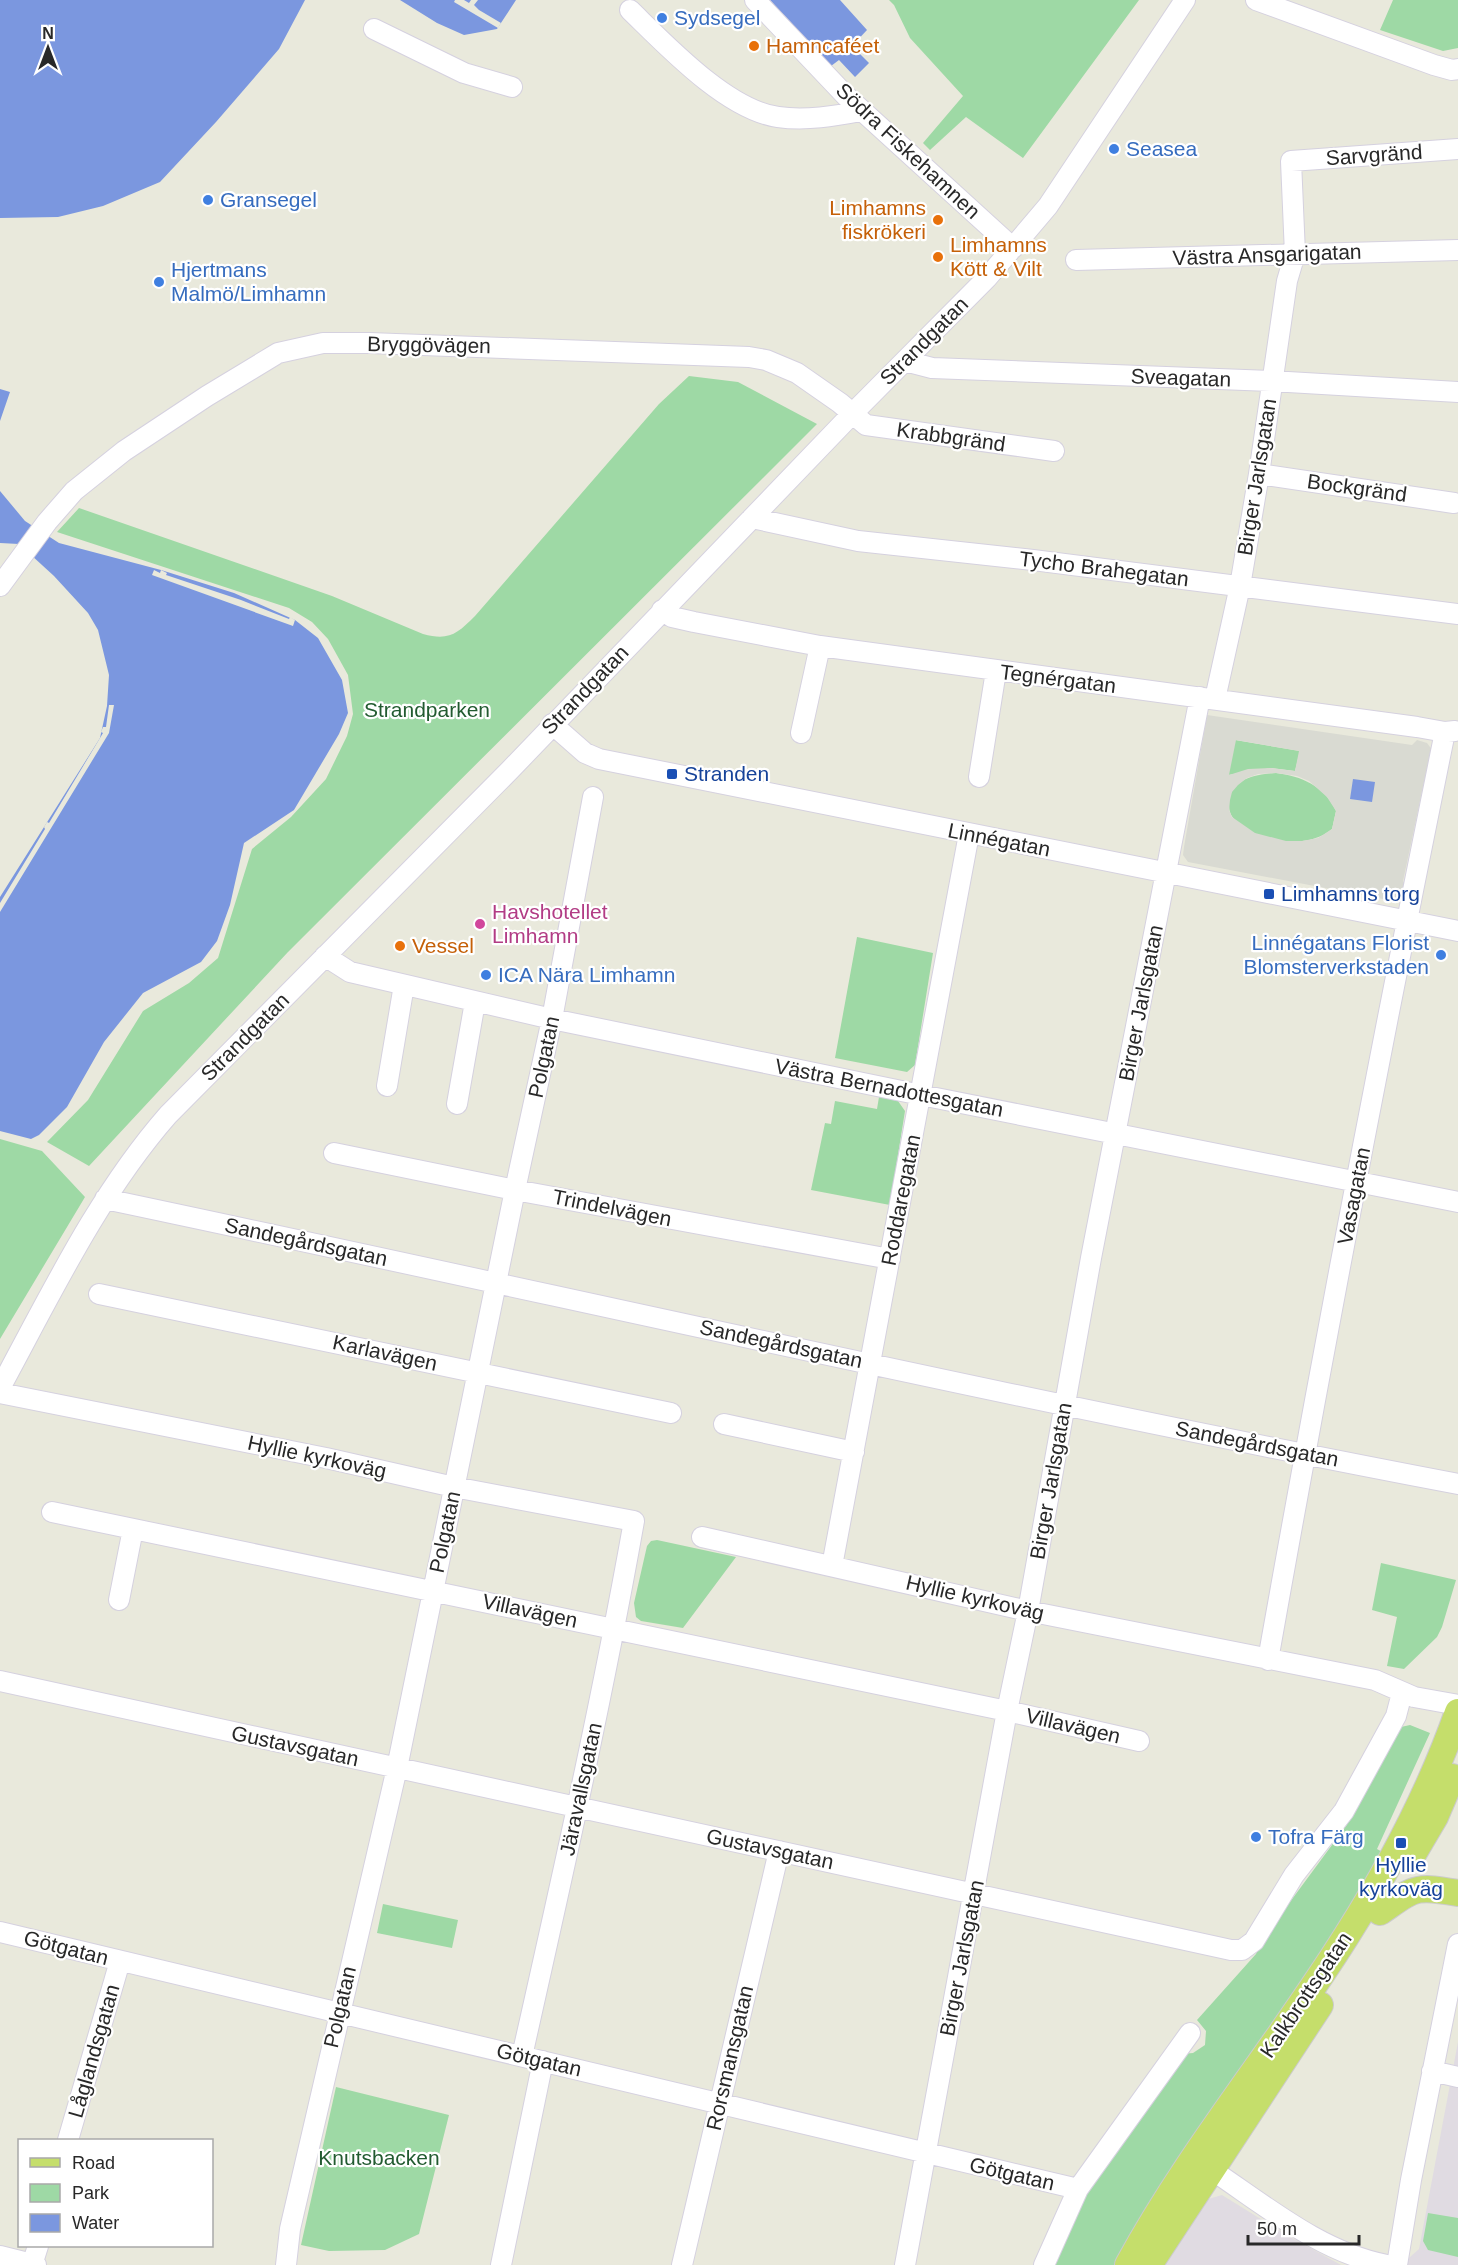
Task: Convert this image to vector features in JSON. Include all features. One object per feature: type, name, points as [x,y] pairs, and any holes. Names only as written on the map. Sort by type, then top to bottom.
[{"type":"main road","name":"Kalkbrottsgatan","points":[[1128,2265],[1175,2187],[1346,1937],[1378,1885],[1428,1788],[1458,1712]]},
{"type":"main road","name":"Kalkbrottsgatan","points":[[1149,2265],[1380,1912],[1435,1818],[1458,1762]]},
{"type":"main road","points":[[1380,1912],[1402,1895],[1414,1890],[1429,1888],[1458,1893]]},
{"type":"street","name":"Södra Fiskehamnen","points":[[755,0],[861,111],[1013,248]]},
{"type":"street","name":"Strandgatan","points":[[0,1388],[105,1199],[146,1140],[168,1114],[510,770],[1013,248],[1048,206],[1185,0]]},
{"type":"street","points":[[1256,0],[1434,65],[1452,70],[1458,69]]},
{"type":"street","points":[[630,10],[688,65],[737,101],[759,113],[800,118],[861,111]]},
{"type":"street","points":[[374,29],[464,73],[512,87]]},
{"type":"street","name":"Sarvgränd","points":[[1291,161],[1458,149]]},
{"type":"street","name":"Birger Jarlsgatan","points":[[905,2265],[1007,1711],[1028,1611],[1064,1405],[1167,873],[1207,698],[1240,586],[1287,281],[1295,254],[1291,161]]},
{"type":"street","name":"Västra Ansgarigatan","points":[[1076,260],[1458,250]]},
{"type":"street","name":"Bryggövägen","points":[[5,578],[47,522],[74,491],[124,451],[207,396],[278,353],[323,343],[497,346],[749,357],[766,360],[797,373],[840,403],[851,415]]},
{"type":"street","name":"Sveagatan","points":[[905,361],[932,368],[1272,381],[1458,392]]},
{"type":"street","name":"Krabbgränd","points":[[851,415],[866,425],[1054,451]]},
{"type":"street","name":"Bockgränd","points":[[1259,474],[1454,503]]},
{"type":"street","name":"Tycho Brahegatan","points":[[752,518],[858,541],[1033,560],[1458,614]]},
{"type":"street","name":"Tegnérgatan","points":[[662,610],[672,616],[694,622],[820,646],[1451,731]]},
{"type":"street","points":[[801,733],[820,646]]},
{"type":"street","points":[[979,777],[996,671]]},
{"type":"street","name":"Linnégatan","points":[[552,724],[585,753],[599,759],[1458,931]]},
{"type":"street","name":"Vasagatan","points":[[1268,1660],[1304,1455],[1407,921],[1451,731]]},
{"type":"street","name":"Polgatan","points":[[286,2265],[290,2229],[397,1768],[552,1019],[593,797]]},
{"type":"street","name":"Roddaregatan","points":[[832,1566],[969,834]]},
{"type":"street","name":"Västra Bernadottesgatan","points":[[325,957],[350,972],[552,1019],[1458,1202]]},
{"type":"street","points":[[387,1086],[404,986]]},
{"type":"street","points":[[457,1104],[475,1002]]},
{"type":"street","name":"Trindelvägen","points":[[334,1153],[515,1190],[890,1259]]},
{"type":"street","name":"Sandegårdsgatan","points":[[105,1199],[1064,1405],[1304,1455],[1458,1484]]},
{"type":"street","name":"Karlavägen","points":[[99,1294],[671,1413]]},
{"type":"street","name":"Hyllie kyrkoväg","points":[[0,1393],[326,1458],[454,1487],[634,1521]]},
{"type":"street","points":[[724,1424],[854,1452]]},
{"type":"street","name":"Villavägen","points":[[52,1512],[615,1628],[1139,1741]]},
{"type":"street","name":"Järavallsgatan","points":[[522,2056],[578,1807],[615,1628],[634,1521]]},
{"type":"street","points":[[119,1600],[133,1529]]},
{"type":"street","name":"Hyllie kyrkoväg","points":[[702,1536],[1028,1611],[1375,1680],[1414,1697],[1458,1705]]},
{"type":"street","name":"Gustavsgatan","points":[[0,1681],[1231,1950],[1242,1950],[1254,1941],[1294,1875],[1344,1811],[1396,1716],[1402,1693]]},
{"type":"street","name":"Rorsmansgatan","points":[[682,2265],[779,1851]]},
{"type":"street","name":"Götgatan","points":[[0,1932],[1078,2189]]},
{"type":"street","points":[[1397,2265],[1432,2071],[1458,1944]]},
{"type":"street","name":"Låglandsgatan","points":[[68,2139],[120,1961]]},
{"type":"street","name":"Götgatan","points":[[1044,2265],[1078,2189],[1190,2032]]},
{"type":"street","points":[[501,2265],[543,2061]]},
{"type":"street","points":[[1432,2071],[1458,2077]]},
{"type":"street","points":[[1212,2170],[1325,2243],[1350,2254],[1387,2265]]},
{"type":"street","points":[[0,2256],[34,2265],[38,2247]]},
{"type":"shaded area","name":"Limhamns torg","points":[[1207,715],[1412,745],[1417,740],[1427,743],[1433,751],[1432,764],[1427,768],[1403,881],[1408,890],[1404,903],[1188,862],[1183,855]],"holes":[[[1236,740],[1299,751],[1295,771],[1271,768],[1248,769],[1229,775]],[[1276,773],[1297,776],[1309,781],[1327,797],[1336,811],[1332,829],[1318,838],[1286,841],[1255,833],[1232,817],[1229,810],[1230,800],[1232,792],[1238,785],[1258,774]]]},
{"type":"shaded area","points":[[1458,2042],[1458,2265],[1401,2265],[1419,2249]]},
{"type":"shaded area","points":[[1222,2195],[1341,2265],[1161,2265],[1198,2202]]},
{"type":"green space","points":[[889,0],[1139,0],[1023,158],[966,117],[930,150],[923,143],[963,96],[910,38],[894,5]]},
{"type":"green space","points":[[1393,0],[1458,0],[1458,48],[1443,51],[1380,30]]},
{"type":"green space","name":"Strandparken","points":[[689,376],[738,382],[817,424],[288,952],[89,1166],[47,1142],[88,1100],[143,1011],[189,983],[218,958],[252,849],[291,817],[326,779],[347,736],[353,714],[348,675],[328,639],[312,622],[289,608],[57,532],[79,508],[332,596],[423,634],[446,636],[463,627],[475,616],[659,404]]},
{"type":"green space","points":[[1235,740],[1300,751],[1295,771],[1271,768],[1228,775]]},
{"type":"green space","points":[[1276,773],[1303,780],[1326,795],[1336,811],[1332,829],[1309,840],[1282,841],[1255,833],[1234,819],[1231,815],[1229,801],[1235,787],[1240,782],[1254,776]]},
{"type":"green space","points":[[857,937],[933,953],[915,1065],[907,1072],[835,1058]]},
{"type":"green space","points":[[879,1097],[898,1101],[905,1111],[890,1205],[811,1190],[825,1123],[831,1124],[835,1101],[877,1109]]},
{"type":"green space","points":[[0,1139],[42,1151],[85,1197],[0,1339]]},
{"type":"green space","points":[[657,1540],[736,1557],[683,1628],[641,1621],[636,1617],[634,1603],[647,1546],[651,1541]]},
{"type":"green space","points":[[1381,1563],[1456,1580],[1437,1637],[1404,1669],[1387,1666],[1397,1617],[1372,1610]]},
{"type":"green space","points":[[1410,1725],[1430,1733],[1377,1849],[1386,1854],[1117,2265],[1052,2265],[1089,2182],[1181,2054],[1193,2053],[1205,2045],[1206,2031],[1197,2020],[1256,1954],[1264,1937],[1346,1826],[1401,1727]]},
{"type":"green space","points":[[383,1904],[458,1920],[452,1948],[377,1933]]},
{"type":"green space","name":"Knutsbacken","points":[[336,2087],[449,2115],[419,2234],[385,2250],[329,2251],[301,2245]]},
{"type":"green space","points":[[1428,2213],[1458,2218],[1458,2257],[1428,2250],[1423,2241]]},
{"type":"water","points":[[0,0],[305,0],[279,49],[160,182],[103,206],[58,217],[0,218]]},
{"type":"water","points":[[400,0],[516,0],[497,29],[464,35],[437,23]]},
{"type":"water","points":[[770,0],[840,0],[867,30],[852,46],[869,63],[855,77],[839,60],[831,66]]},
{"type":"water","points":[[0,389],[10,392],[0,421]]},
{"type":"water","points":[[0,491],[25,521],[59,543],[161,570],[234,593],[295,620],[318,638],[342,680],[348,713],[339,734],[294,810],[244,843],[230,905],[217,941],[201,962],[143,993],[104,1042],[67,1107],[39,1135],[31,1139],[0,1131],[0,897],[100,738],[107,706],[109,675],[98,630],[88,613],[54,576],[19,544],[0,543]]},
{"type":"water","points":[[1353,779],[1375,782],[1372,802],[1350,799]]},
{"type":"pier","points":[[464,0],[469,3],[471,0],[478,0],[474,5],[479,10],[501,23],[498,28],[454,2]]},
{"type":"pier","points":[[154,570],[160,573],[161,570],[167,573],[166,575],[289,619],[290,617],[295,620],[293,626],[152,575]]},
{"type":"pier","points":[[109,705],[114,705],[109,733],[0,912],[0,903],[103,733],[101,732],[103,727],[106,727]]},
{"type":"place","name":"Sydsegel","points":[[662,18]]},
{"type":"place","name":"Hamncaféet","points":[[754,46]]},
{"type":"place","name":"Seasea","points":[[1114,149]]},
{"type":"place","name":"Gransegel","points":[[208,200]]},
{"type":"place","name":"Limhamns fiskrökeri","points":[[938,220]]},
{"type":"place","name":"Limhamns Kött & Vilt","points":[[938,257]]},
{"type":"place","name":"Hjertmans Malmö/Limhamn","points":[[159,282]]},
{"type":"place","name":"Stranden","points":[[672,774]]},
{"type":"place","name":"Limhamns torg","points":[[1269,894]]},
{"type":"place","name":"Havshotellet Limhamn","points":[[480,924]]},
{"type":"place","name":"Vessel","points":[[400,946]]},
{"type":"place","name":"Linnégatans Florist Blomsterverkstaden","points":[[1441,955]]},
{"type":"place","name":"ICA Nära Limhamn","points":[[486,975]]},
{"type":"place","name":"Tofra Färg","points":[[1256,1837]]},
{"type":"place","name":"Hyllie kyrkoväg","points":[[1401,1843]]}]
